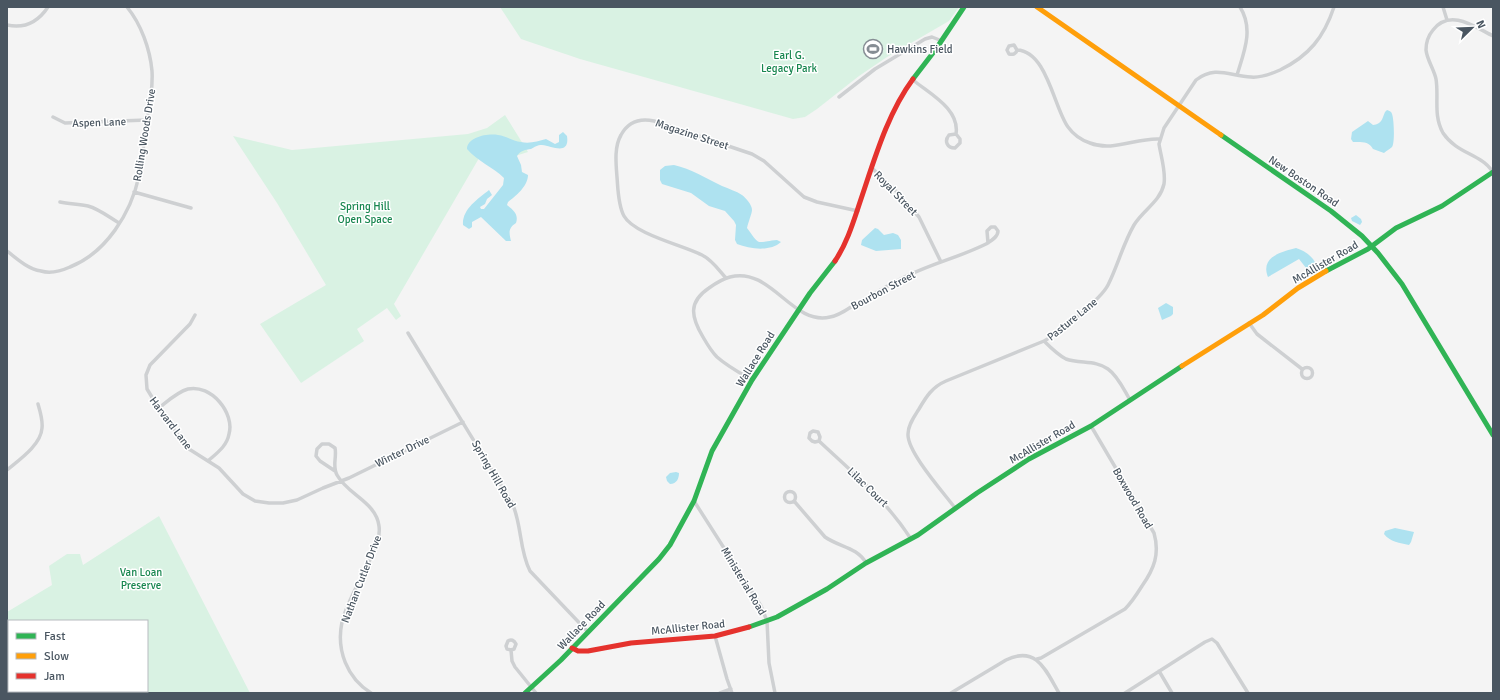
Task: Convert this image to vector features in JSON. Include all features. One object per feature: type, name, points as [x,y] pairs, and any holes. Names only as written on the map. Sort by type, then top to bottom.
[{"type":"street","points":[[7,25],[16,27],[29,24],[39,18],[48,7]]},
{"type":"street","name":"Rolling Woods Drive","points":[[7,252],[35,270],[42,272],[56,272],[76,265],[94,254],[104,244],[119,223],[134,192],[141,166],[152,83],[151,62],[139,27],[132,13],[127,7]]},
{"type":"street","name":"Wallace Road","points":[[525,693],[588,632],[666,551],[676,536],[694,501],[712,452],[752,380],[816,284],[842,250],[851,231],[872,168],[894,110],[964,7]]},
{"type":"street","name":"New Boston Road","points":[[1036,7],[1340,218],[1373,245],[1402,284],[1493,435]]},
{"type":"street","points":[[1237,75],[1247,39],[1247,24],[1240,7]]},
{"type":"street","points":[[1017,50],[1024,51],[1038,64],[1049,83],[1064,121],[1072,132],[1090,144],[1105,147],[1147,138],[1159,139],[1164,128],[1191,86],[1201,76],[1215,72],[1250,77],[1264,76],[1284,68],[1296,61],[1308,52],[1317,41],[1334,7]]},
{"type":"street","points":[[1443,7],[1447,20]]},
{"type":"street","points":[[1493,36],[1466,21],[1454,19],[1447,20],[1434,28],[1426,43],[1428,57],[1436,77],[1438,120],[1444,134],[1453,144],[1482,161],[1493,172]]},
{"type":"street","points":[[839,97],[875,70],[925,39],[932,37],[942,40]]},
{"type":"street","points":[[913,80],[943,103],[952,113],[956,126],[956,134]]},
{"type":"street","name":"Aspen Lane","points":[[53,117],[65,123],[147,120]]},
{"type":"street","name":"Magazine Street","points":[[726,278],[702,255],[639,229],[627,221],[623,215],[618,194],[617,152],[623,131],[634,122],[640,120],[654,121],[752,154],[764,161],[804,197],[817,202],[858,211]]},
{"type":"street","name":"Pasture Lane","points":[[956,508],[911,448],[908,435],[912,421],[929,394],[939,384],[1044,342],[1071,321],[1104,291],[1111,279],[1133,226],[1159,197],[1162,190],[1164,176],[1159,139]]},
{"type":"street","name":"Royal Street","points":[[872,168],[892,187],[919,217],[941,262]]},
{"type":"street","name":"McAllister Road","points":[[572,648],[578,651],[588,651],[631,643],[716,636],[767,622],[827,589],[866,563],[924,531],[1029,459],[1091,426],[1268,311],[1298,288],[1321,273],[1373,245],[1396,228],[1442,206],[1493,172]]},
{"type":"street","points":[[134,192],[191,208]]},
{"type":"street","points":[[60,202],[70,205],[88,206],[98,210],[119,223]]},
{"type":"street","name":"Bourbon Street","points":[[799,310],[809,315],[829,318],[848,309],[900,279],[988,243]]},
{"type":"street","points":[[752,380],[723,362],[715,355],[704,339],[695,321],[693,307],[696,300],[706,290],[726,278],[745,276],[759,280],[799,310]]},
{"type":"street","name":"Harvard Lane","points":[[195,315],[190,324],[152,362],[146,371],[145,382],[147,389],[184,444],[194,453],[224,472],[242,494],[255,501],[283,503],[297,500],[323,488],[342,482]]},
{"type":"street","points":[[1249,323],[1257,334],[1302,369]]},
{"type":"street","name":"Spring Hill Road","points":[[408,333],[512,503],[517,516],[525,558],[530,571],[588,632]]},
{"type":"street","points":[[1044,342],[1055,352],[1067,359],[1102,365],[1108,369],[1130,400]]},
{"type":"street","points":[[159,408],[180,393],[190,389],[204,390],[216,397],[228,418],[230,432],[224,445],[208,461]]},
{"type":"street","points":[[7,470],[31,448],[40,436],[42,426],[38,404]]},
{"type":"street","name":"Winter Drive","points":[[342,482],[463,422]]},
{"type":"street","name":"Boxwood Road","points":[[1037,659],[1125,609],[1135,598],[1150,574],[1155,561],[1157,547],[1151,528],[1091,426]]},
{"type":"street","name":"Lilac Court","points":[[819,441],[886,504],[911,539]]},
{"type":"street","name":"Nathan Cutler Drive","points":[[335,471],[335,448],[329,444],[322,444],[317,448],[316,456],[320,461],[335,471],[342,482],[368,505],[379,523],[380,530],[377,544],[348,605],[341,629],[342,650],[348,670],[356,682],[371,693]]},
{"type":"street","name":"Ministerial Road","points":[[694,501],[761,606],[767,622],[769,663],[775,693]]},
{"type":"street","points":[[794,501],[825,537],[830,541],[857,552],[862,556],[866,563]]},
{"type":"street","points":[[716,636],[727,680],[732,691],[720,693]]},
{"type":"street","points":[[1125,693],[1205,642],[1214,640],[1248,693]]},
{"type":"street","points":[[511,650],[512,661],[515,667],[536,693]]},
{"type":"street","points":[[951,693],[1011,658],[1024,655],[1037,659],[1059,693]]},
{"type":"street","points":[[1159,671],[1172,693]]},
{"type":"green space","name":"Earl G. Legacy Park","points":[[500,7],[959,7],[949,21],[887,57],[859,76],[805,117],[793,119],[580,59],[521,39]]},
{"type":"green space","name":"Spring Hill Open Space","points":[[505,115],[528,152],[502,160],[482,153],[394,304],[401,316],[396,320],[387,308],[357,329],[364,341],[301,383],[260,324],[326,285],[277,203],[233,136],[292,150],[468,134],[487,128]]},
{"type":"green space","name":"Van Loan Preserve","points":[[159,516],[250,693],[54,693],[148,692],[148,620],[8,620],[8,638],[7,636],[7,612],[52,585],[49,566],[67,554],[80,554],[83,565]]},
{"type":"water","points":[[1387,110],[1391,112],[1393,117],[1394,136],[1392,147],[1384,153],[1373,149],[1367,143],[1353,142],[1351,139],[1352,132],[1368,121],[1373,125],[1378,124]]},
{"type":"water","points":[[563,132],[567,136],[567,142],[566,146],[563,148],[539,145],[522,151],[517,156],[522,172],[528,175],[524,187],[508,202],[507,205],[515,212],[517,217],[516,223],[510,231],[511,241],[506,241],[481,217],[472,222],[472,227],[469,229],[463,225],[463,219],[468,209],[489,190],[492,195],[487,199],[485,204],[480,207],[481,209],[484,209],[503,185],[504,178],[475,157],[467,149],[470,141],[484,135],[494,135],[524,143],[546,139],[555,144],[559,142],[559,135]]},
{"type":"water","points":[[674,165],[692,171],[742,195],[752,208],[747,228],[754,238],[759,242],[777,240],[781,242],[771,247],[760,249],[737,244],[735,240],[736,225],[725,211],[709,206],[691,193],[662,184],[660,180],[660,170],[665,166]]},
{"type":"water","points":[[1356,215],[1361,219],[1362,222],[1360,225],[1352,221],[1351,218]]},
{"type":"water","points":[[875,228],[884,235],[893,233],[898,235],[901,240],[901,249],[876,251],[861,245],[862,240]]},
{"type":"water","points":[[1296,248],[1308,254],[1314,260],[1317,273],[1314,275],[1310,273],[1299,259],[1268,277],[1266,270],[1269,260],[1273,256],[1284,251]]},
{"type":"water","points":[[1166,303],[1173,307],[1173,314],[1162,320],[1158,308]]},
{"type":"water","points":[[670,473],[679,473],[678,479],[676,482],[670,484],[666,477]]},
{"type":"water","points":[[1395,528],[1414,532],[1409,545],[1399,543],[1386,537],[1384,534],[1385,531]]},
{"type":"traffic: fast","points":[[913,79],[936,49],[964,7]]},
{"type":"traffic: fast","points":[[1221,135],[1331,211],[1362,236],[1378,253],[1402,284],[1493,435]]},
{"type":"traffic: fast","points":[[1326,271],[1368,249],[1396,228],[1442,206],[1493,172]]},
{"type":"traffic: fast","points":[[525,693],[561,660],[659,559],[670,545],[694,501],[712,451],[752,380],[810,293],[835,261]]},
{"type":"traffic: fast","points":[[749,627],[777,617],[827,589],[866,563],[918,535],[977,493],[1029,459],[1091,426],[1182,366]]},
{"type":"traffic: slow","points":[[1037,7],[1221,135]]},
{"type":"traffic: slow","points":[[1182,366],[1263,315],[1298,288],[1326,271]]},
{"type":"traffic: jam","points":[[835,261],[849,233],[888,122],[913,79]]},
{"type":"traffic: jam","points":[[572,648],[578,651],[588,651],[631,643],[715,636],[749,627]]},
{"type":"place","name":"Hawkins Field","points":[[873,49]]}]
